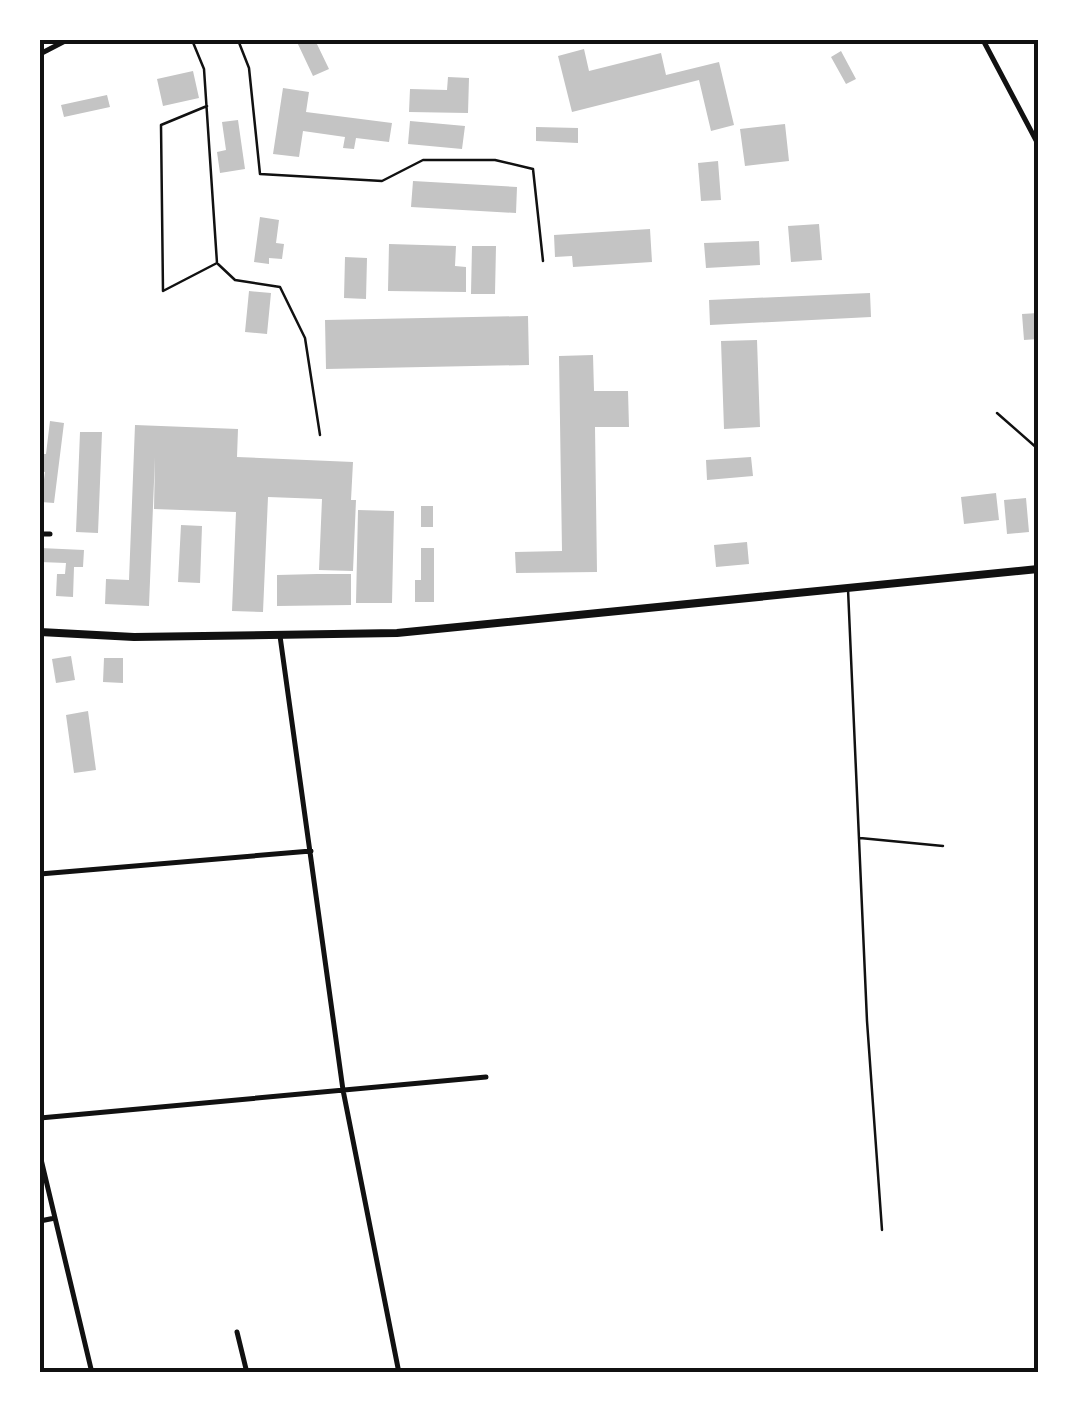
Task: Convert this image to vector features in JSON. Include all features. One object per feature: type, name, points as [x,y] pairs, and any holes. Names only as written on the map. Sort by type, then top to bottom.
[{"type":"main road","points":[[40,632],[134,637],[397,633],[1038,569]]},
{"type":"street","points":[[40,54],[66,40]]},
{"type":"street","points":[[983,40],[1038,144]]},
{"type":"street","points":[[40,534],[50,534]]},
{"type":"street","points":[[280,636],[343,1090],[399,1373]]},
{"type":"street","points":[[40,874],[312,851]]},
{"type":"street","points":[[40,1118],[486,1077]]},
{"type":"street","points":[[40,1156],[92,1373]]},
{"type":"street","points":[[40,1221],[55,1218]]},
{"type":"street","points":[[237,1332],[247,1373]]},
{"type":"lane","points":[[192,40],[204,68],[217,263],[235,280],[280,287],[306,338],[320,435]]},
{"type":"lane","points":[[238,40],[249,68],[260,174],[382,182],[422,160],[495,160],[533,170],[543,261]]},
{"type":"lane","points":[[207,106],[162,125],[163,291],[217,263]]},
{"type":"lane","points":[[997,413],[1038,449]]},
{"type":"lane","points":[[848,588],[867,1021],[882,1230]]},
{"type":"lane","points":[[859,838],[943,846]]},
{"type":"building","points":[[296,40],[315,40],[329,69],[313,76]]},
{"type":"building","points":[[584,49],[589,71],[661,53],[666,75],[719,62],[734,125],[711,131],[699,80],[572,112],[558,56]]},
{"type":"building","points":[[841,51],[856,79],[846,84],[831,57]]},
{"type":"building","points":[[193,71],[199,98],[163,106],[157,79]]},
{"type":"building","points":[[448,77],[469,78],[468,113],[409,112],[410,89],[447,90]]},
{"type":"building","points":[[283,88],[309,92],[306,112],[392,123],[389,142],[356,138],[354,149],[343,148],[345,137],[303,131],[299,157],[273,154]]},
{"type":"building","points":[[107,95],[110,107],[64,117],[61,105]]},
{"type":"building","points":[[238,120],[245,169],[220,173],[217,152],[226,150],[222,122]]},
{"type":"building","points":[[410,121],[465,126],[462,149],[408,144]]},
{"type":"building","points":[[785,124],[789,161],[745,166],[740,129]]},
{"type":"building","points":[[536,127],[578,128],[578,143],[536,141]]},
{"type":"building","points":[[718,161],[721,200],[701,201],[698,163]]},
{"type":"building","points":[[413,181],[517,187],[516,213],[411,207]]},
{"type":"building","points":[[260,217],[279,220],[276,243],[284,244],[282,259],[269,258],[269,264],[254,262]]},
{"type":"building","points":[[819,224],[822,260],[791,262],[788,226]]},
{"type":"building","points":[[650,229],[652,262],[573,267],[572,256],[555,257],[554,235]]},
{"type":"building","points":[[759,241],[760,265],[706,268],[704,243]]},
{"type":"building","points":[[389,244],[456,246],[455,266],[466,267],[466,292],[388,291]]},
{"type":"building","points":[[472,246],[496,246],[495,294],[471,294]]},
{"type":"building","points":[[345,257],[367,258],[366,299],[344,298]]},
{"type":"building","points":[[249,291],[271,293],[267,334],[245,332]]},
{"type":"building","points":[[870,293],[871,317],[710,325],[709,300]]},
{"type":"building","points":[[1038,313],[1038,339],[1024,340],[1022,314]]},
{"type":"building","points":[[528,316],[529,365],[326,369],[325,320]]},
{"type":"building","points":[[757,340],[760,427],[724,429],[721,341]]},
{"type":"building","points":[[593,355],[594,391],[628,391],[629,427],[595,427],[597,572],[516,573],[515,552],[562,551],[559,356]]},
{"type":"building","points":[[50,421],[64,423],[54,503],[41,502],[45,472],[40,471],[40,454],[46,454]]},
{"type":"building","points":[[135,425],[238,429],[237,457],[353,462],[353,571],[319,570],[322,499],[268,497],[263,612],[232,611],[236,512],[154,509],[155,457],[149,606],[105,604],[106,579],[129,580]]},
{"type":"building","points":[[80,432],[102,432],[98,533],[76,532]]},
{"type":"building","points":[[751,457],[753,476],[707,480],[706,460]]},
{"type":"building","points":[[996,493],[999,520],[964,524],[961,497]]},
{"type":"building","points":[[1026,498],[1029,532],[1007,534],[1004,500]]},
{"type":"building","points":[[421,506],[433,506],[433,527],[421,527]]},
{"type":"building","points":[[358,510],[394,511],[392,603],[356,603]]},
{"type":"building","points":[[181,525],[202,526],[200,583],[178,582]]},
{"type":"building","points":[[747,542],[749,564],[716,567],[714,545]]},
{"type":"building","points":[[40,548],[84,550],[83,567],[74,567],[73,597],[56,596],[57,574],[65,574],[66,563],[40,562]]},
{"type":"building","points":[[421,548],[434,548],[434,602],[415,602],[415,580],[421,580]]},
{"type":"building","points":[[351,574],[351,605],[277,606],[277,575]]},
{"type":"building","points":[[71,656],[75,680],[56,683],[52,659]]},
{"type":"building","points":[[104,658],[123,658],[123,683],[103,682]]},
{"type":"building","points":[[88,711],[96,770],[74,773],[66,715]]}]
